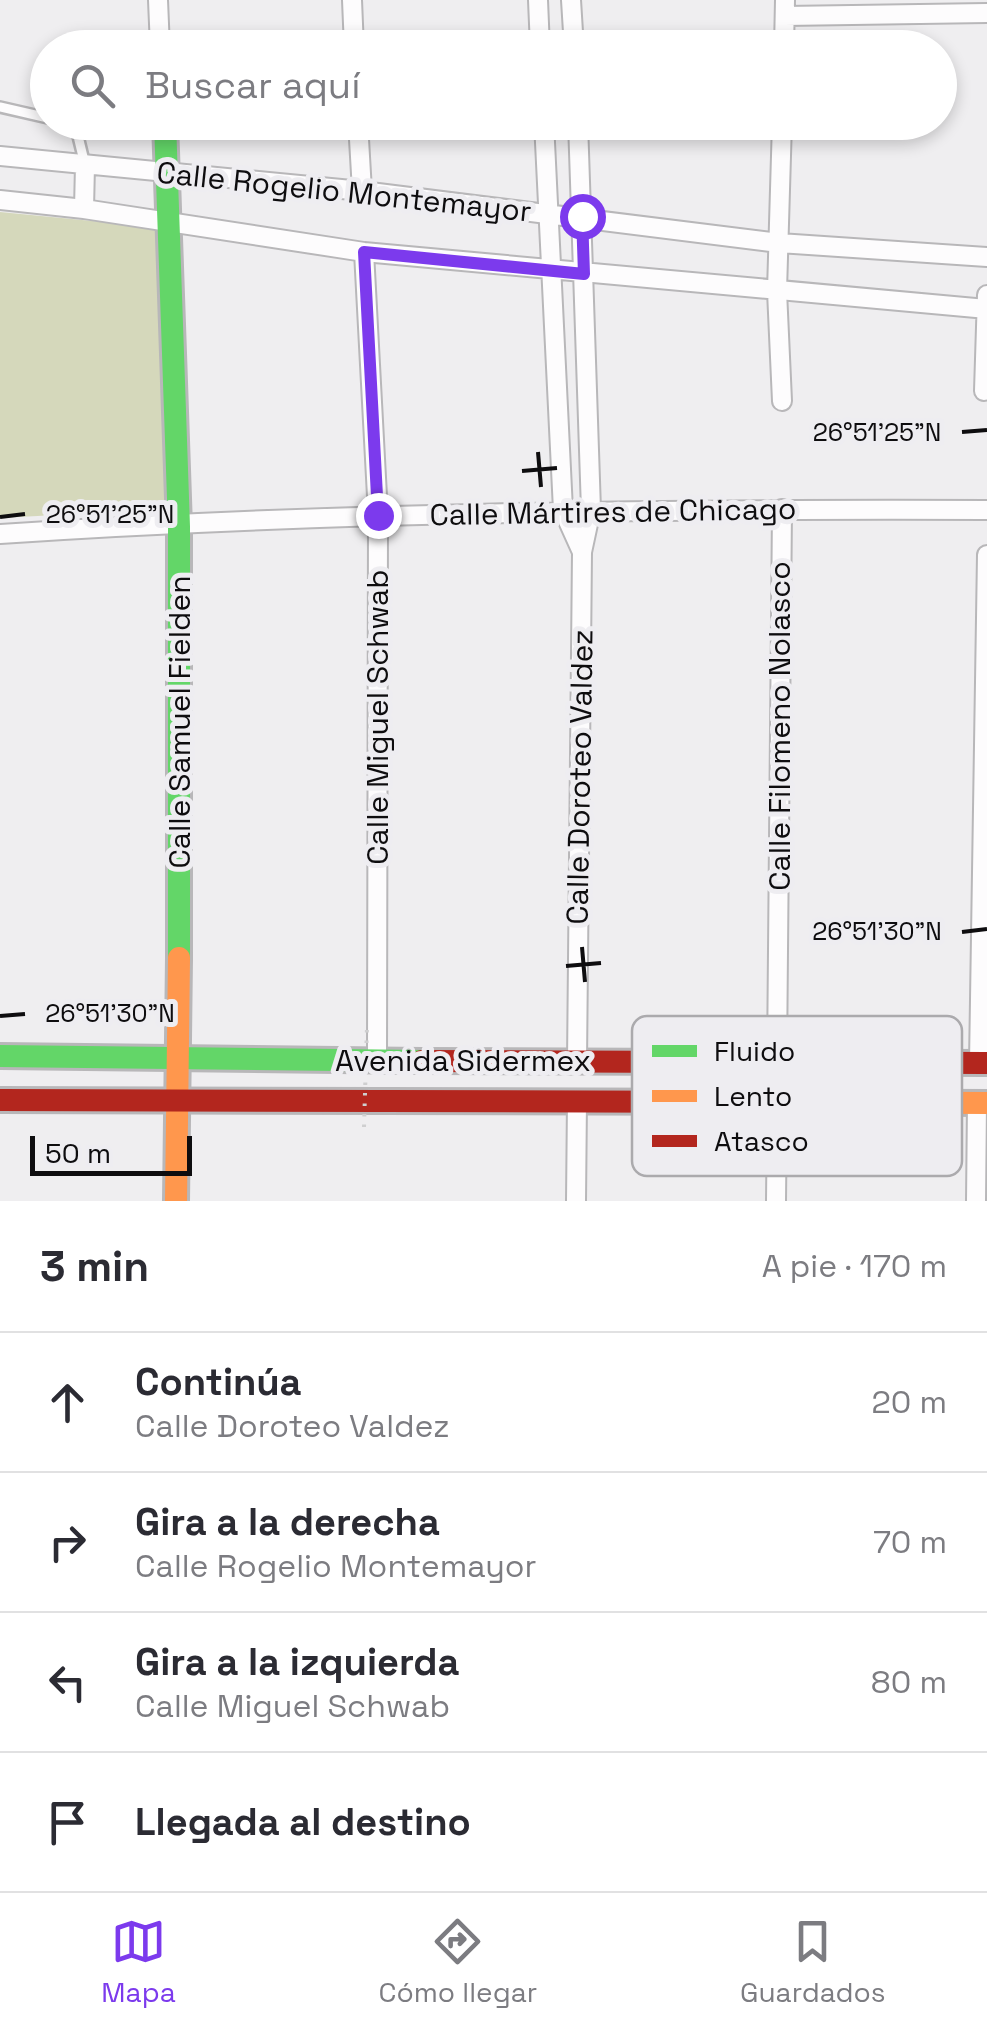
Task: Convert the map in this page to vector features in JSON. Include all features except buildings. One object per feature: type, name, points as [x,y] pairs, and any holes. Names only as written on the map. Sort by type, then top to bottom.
[{"type":"main road","name":"Calle Samuel Fielden","points":[[166,140],[180,522],[180,1057],[176,1201]]},
{"type":"main road","name":"Avenida Sidermex","points":[[0,1056],[632,1062]]},
{"type":"main road","name":"Avenida Sidermex","points":[[0,1100],[632,1101]]},
{"type":"street","points":[[158,0],[159,30]]},
{"type":"street","points":[[352,0],[353,30]]},
{"type":"street","points":[[538,0],[539,30]]},
{"type":"street","points":[[571,0],[573,30]]},
{"type":"street","points":[[785,8],[987,13]]},
{"type":"street","points":[[359,140],[362,191]]},
{"type":"street","name":"Calle Doroteo Valdez","points":[[545,140],[563,510],[582,552]]},
{"type":"street","name":"Calle Doroteo Valdez","points":[[577,1062],[582,552],[591,510],[579,140]]},
{"type":"street","points":[[782,140],[777,291],[782,401]]},
{"type":"street","name":"Calle Rogelio Montemayor","points":[[0,156],[362,191],[779,243],[987,258]]},
{"type":"street","points":[[84,209],[85,165]]},
{"type":"street","name":"Calle Rogelio Montemayor","points":[[0,200],[364,252],[987,309]]},
{"type":"street","name":"Calle Miguel Schwab","points":[[364,252],[378,515],[377,1061]]},
{"type":"street","points":[[984,391],[987,295]]},
{"type":"street","name":"Calle Filomeno Nolasco","points":[[777,1016],[782,509]]},
{"type":"street","name":"Calle Mártires de Chicago","points":[[0,534],[180,522],[563,510],[987,510]]},
{"type":"street","points":[[983,1062],[987,556]]},
{"type":"street","points":[[576,1101],[576,1201]]},
{"type":"street","points":[[976,1201],[982,1103]]},
{"type":"lane","points":[[0,107],[30,114]]},
{"type":"lane","points":[[80,140],[85,165]]},
{"type":"path","points":[[364,1127],[367,1026]]},
{"type":"green space","points":[[0,212],[164,228],[169,509],[0,518]]},
{"type":"traffic: fast","points":[[166,140],[179,527],[179,958]]},
{"type":"traffic: fast","points":[[0,1056],[422,1061]]},
{"type":"traffic: slow","points":[[176,1201],[179,958]]},
{"type":"traffic: slow","points":[[962,1103],[987,1103]]},
{"type":"traffic: jam","points":[[422,1061],[632,1062]]},
{"type":"traffic: jam","points":[[962,1063],[987,1063]]},
{"type":"traffic: jam","points":[[0,1100],[632,1102]]},
{"type":"route","points":[[378,515],[364,252],[584,274],[582,216]]}]
